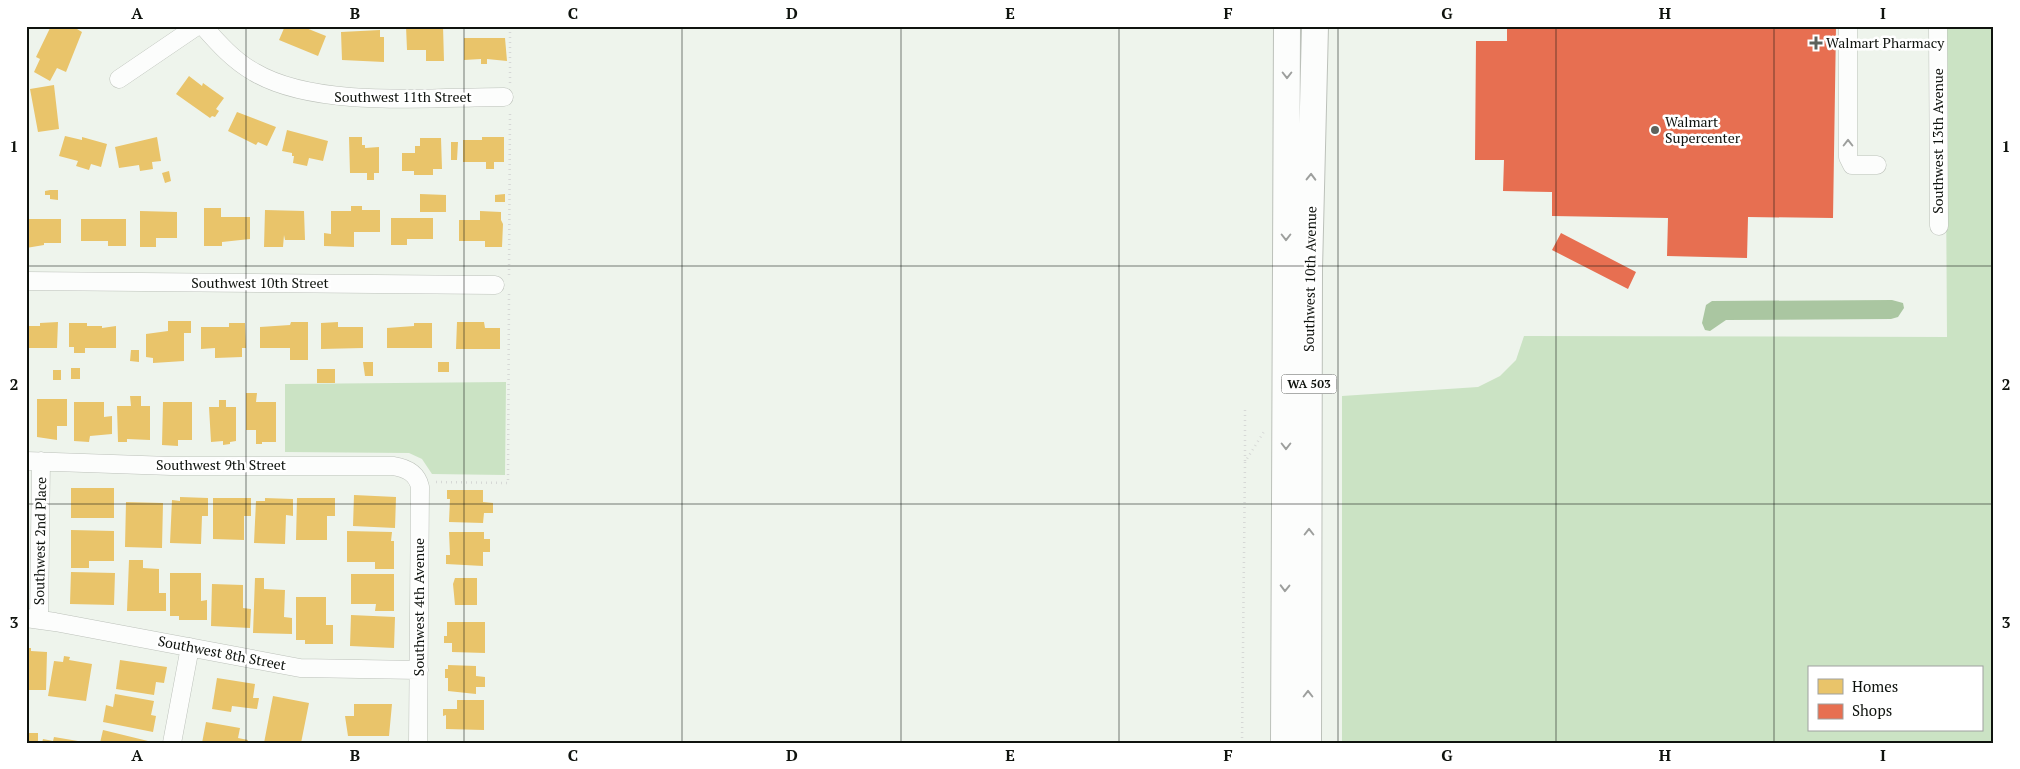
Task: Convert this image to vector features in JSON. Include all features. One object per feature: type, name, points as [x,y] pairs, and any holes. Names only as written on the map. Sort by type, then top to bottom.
[{"type":"highway","name":"Southwest 10th Avenue","points":[[1284,743],[1287,26]]},
{"type":"highway","name":"Southwest 10th Avenue","points":[[1308,743],[1309,269],[1315,26]]},
{"type":"street","points":[[119,79],[197,26]]},
{"type":"street","name":"Southwest 11th Street","points":[[203,26],[224,49],[254,72],[286,85],[328,96],[508,95]]},
{"type":"street","points":[[1848,26],[1848,157],[1852,165],[1877,165]]},
{"type":"street","name":"Southwest 13th Avenue","points":[[1938,26],[1939,226]]},
{"type":"street","name":"Southwest 10th Street","points":[[26,281],[504,283]]},
{"type":"street","name":"Southwest 9th Street","points":[[34,461],[171,466],[393,466],[416,478]]},
{"type":"street","name":"Southwest 2nd Place","points":[[33,619],[34,461]]},
{"type":"street","name":"Southwest 4th Avenue","points":[[416,478],[419,670],[418,743]]},
{"type":"street","name":"Southwest 8th Street","points":[[33,619],[300,668],[419,670]]},
{"type":"street","points":[[172,743],[190,647]]},
{"type":"path","points":[[416,478],[508,483],[504,283],[510,26]]},
{"type":"path","points":[[1242,743],[1245,408]]},
{"type":"path","points":[[1245,462],[1269,423]]},
{"type":"shaded area","points":[[1945,26],[1994,26],[1994,743],[1342,743],[1342,396],[1478,387],[1500,376],[1516,360],[1524,336],[1947,337]]},
{"type":"shaded area","points":[[1892,300],[1903,303],[1904,308],[1898,317],[1891,319],[1726,320],[1710,331],[1705,330],[1702,323],[1706,305],[1712,301]]},
{"type":"shaded area","points":[[506,382],[505,475],[432,474],[422,459],[409,453],[285,452],[285,384]]},
{"type":"building: Homes","points":[[51,26],[72,26],[82,32],[66,72],[57,68],[50,81],[34,72],[40,59],[36,57]]},
{"type":"building: Homes","points":[[285,26],[307,26],[306,28],[326,36],[318,56],[279,40]]},
{"type":"building: Homes","points":[[406,26],[443,26],[444,61],[426,61],[426,50],[407,50]]},
{"type":"building: Homes","points":[[380,30],[380,37],[384,37],[384,62],[342,60],[341,32]]},
{"type":"building: Homes","points":[[464,38],[505,38],[507,61],[487,59],[487,64],[481,64],[481,59],[464,60]]},
{"type":"building: Homes","points":[[189,76],[202,86],[203,83],[224,98],[216,109],[219,111],[215,117],[212,116],[210,118],[176,94]]},
{"type":"building: Homes","points":[[54,85],[59,129],[38,132],[30,89]]},
{"type":"building: Homes","points":[[237,112],[276,127],[267,146],[258,142],[256,145],[228,131]]},
{"type":"building: Homes","points":[[287,130],[328,141],[323,161],[309,158],[307,166],[293,163],[294,156],[292,156],[292,153],[282,151]]},
{"type":"building: Homes","points":[[65,136],[82,140],[82,137],[107,144],[101,167],[91,164],[89,170],[76,166],[78,161],[59,156]]},
{"type":"building: Homes","points":[[157,137],[161,161],[152,162],[153,169],[140,171],[139,165],[119,168],[115,147]]},
{"type":"building: Homes","points":[[349,137],[362,137],[362,145],[365,145],[365,148],[379,147],[379,173],[374,173],[374,180],[367,180],[367,173],[350,173]]},
{"type":"building: Homes","points":[[482,137],[504,137],[504,162],[494,162],[494,169],[486,169],[486,162],[463,162],[463,140],[482,140]]},
{"type":"building: Homes","points":[[420,138],[441,138],[442,169],[433,169],[433,175],[414,175],[414,171],[402,171],[402,153],[415,153],[415,146],[420,146]]},
{"type":"building: Homes","points":[[451,142],[458,142],[457,160],[451,160]]},
{"type":"building: Homes","points":[[169,171],[171,181],[165,183],[162,173]]},
{"type":"building: Homes","points":[[58,190],[58,200],[50,199],[50,195],[45,195],[45,191]]},
{"type":"building: Homes","points":[[420,194],[446,195],[446,212],[420,212]]},
{"type":"building: Homes","points":[[505,194],[505,202],[495,202],[495,195]]},
{"type":"building: Homes","points":[[351,206],[362,206],[362,210],[380,210],[380,232],[354,232],[354,247],[324,246],[324,233],[331,234],[331,211],[351,211]]},
{"type":"building: Homes","points":[[204,208],[221,208],[221,217],[250,217],[250,239],[222,242],[222,246],[204,246]]},
{"type":"building: Homes","points":[[265,210],[304,211],[305,240],[285,240],[284,235],[283,247],[264,247]]},
{"type":"building: Homes","points":[[140,211],[177,212],[177,238],[156,238],[156,247],[140,247]]},
{"type":"building: Homes","points":[[480,211],[501,212],[503,224],[502,247],[485,247],[485,241],[459,241],[459,220],[480,220]]},
{"type":"building: Homes","points":[[391,218],[433,218],[433,239],[407,239],[407,245],[391,245]]},
{"type":"building: Homes","points":[[26,219],[61,219],[61,243],[44,243],[44,245],[26,248]]},
{"type":"building: Homes","points":[[81,219],[126,219],[126,246],[108,246],[108,241],[81,241]]},
{"type":"building: Homes","points":[[168,321],[191,321],[191,333],[184,333],[184,361],[153,363],[153,358],[146,357],[146,334],[168,331]]},
{"type":"building: Homes","points":[[58,322],[57,348],[26,348],[26,328],[28,326],[40,326],[40,323]]},
{"type":"building: Homes","points":[[291,322],[308,322],[308,360],[290,360],[290,348],[260,348],[260,327],[290,325]]},
{"type":"building: Homes","points":[[338,322],[338,327],[363,327],[363,348],[321,349],[321,323]]},
{"type":"building: Homes","points":[[457,322],[484,322],[485,328],[500,328],[500,349],[456,349]]},
{"type":"building: Homes","points":[[69,323],[87,323],[87,326],[102,326],[102,328],[116,326],[116,348],[85,348],[85,353],[74,353],[74,347],[69,347]]},
{"type":"building: Homes","points":[[229,323],[245,323],[246,348],[242,348],[242,357],[215,358],[215,348],[201,349],[201,327],[229,327]]},
{"type":"building: Homes","points":[[414,323],[432,323],[432,348],[387,348],[387,328],[414,326]]},
{"type":"building: Homes","points":[[131,350],[139,350],[139,362],[130,361]]},
{"type":"building: Homes","points":[[363,362],[373,362],[373,376],[365,376]]},
{"type":"building: Homes","points":[[438,362],[449,362],[449,372],[438,372]]},
{"type":"building: Homes","points":[[71,368],[80,368],[80,379],[71,379]]},
{"type":"building: Homes","points":[[317,369],[335,369],[335,383],[317,383]]},
{"type":"building: Homes","points":[[53,370],[61,370],[61,380],[53,380]]},
{"type":"building: Homes","points":[[246,393],[257,393],[256,402],[276,402],[276,442],[256,444],[256,430],[246,430]]},
{"type":"building: Homes","points":[[130,396],[141,396],[141,406],[150,406],[150,440],[127,439],[127,442],[118,442],[117,406],[131,406]]},
{"type":"building: Homes","points":[[37,399],[67,399],[67,426],[57,426],[57,440],[37,437]]},
{"type":"building: Homes","points":[[219,400],[226,400],[226,407],[236,407],[236,441],[230,442],[230,444],[223,445],[223,441],[211,442],[209,407],[219,407]]},
{"type":"building: Homes","points":[[74,402],[104,402],[104,417],[112,416],[112,434],[90,436],[89,442],[74,441]]},
{"type":"building: Homes","points":[[163,402],[192,402],[192,440],[178,440],[178,446],[162,445]]},
{"type":"building: Homes","points":[[71,488],[114,488],[114,518],[71,518]]},
{"type":"building: Homes","points":[[447,490],[483,490],[483,502],[493,503],[493,513],[484,513],[483,523],[449,522],[450,499],[447,499]]},
{"type":"building: Homes","points":[[354,495],[396,497],[395,528],[353,526]]},
{"type":"building: Homes","points":[[180,497],[208,498],[208,516],[202,516],[201,544],[170,543],[172,500],[180,501]]},
{"type":"building: Homes","points":[[213,498],[251,498],[251,516],[244,516],[244,540],[213,539]]},
{"type":"building: Homes","points":[[265,498],[293,499],[293,516],[286,515],[285,544],[254,543],[256,501],[265,501]]},
{"type":"building: Homes","points":[[297,498],[335,498],[335,516],[327,516],[327,540],[296,540]]},
{"type":"building: Homes","points":[[126,502],[163,503],[162,548],[125,547]]},
{"type":"building: Homes","points":[[71,530],[114,531],[114,561],[89,561],[89,568],[71,568]]},
{"type":"building: Homes","points":[[347,531],[392,532],[391,541],[394,541],[394,569],[375,569],[375,562],[347,562]]},
{"type":"building: Homes","points":[[449,532],[484,532],[484,539],[490,539],[490,552],[483,552],[483,566],[446,564],[446,555],[450,555]]},
{"type":"building: Homes","points":[[129,560],[143,560],[143,568],[159,569],[159,593],[166,593],[166,611],[127,611]]},
{"type":"building: Homes","points":[[71,572],[115,573],[114,605],[70,604]]},
{"type":"building: Homes","points":[[170,573],[201,573],[201,601],[207,600],[207,620],[179,620],[179,616],[170,616]]},
{"type":"building: Homes","points":[[351,574],[394,574],[394,611],[375,611],[376,604],[351,604]]},
{"type":"building: Homes","points":[[255,578],[264,578],[264,589],[285,590],[284,617],[292,618],[292,634],[253,633]]},
{"type":"building: Homes","points":[[455,578],[477,578],[477,605],[455,605],[453,584]]},
{"type":"building: Homes","points":[[212,584],[243,585],[243,608],[251,609],[250,628],[211,626]]},
{"type":"building: Homes","points":[[296,597],[326,597],[326,625],[333,625],[333,644],[305,644],[305,640],[296,640]]},
{"type":"building: Homes","points":[[351,615],[395,617],[394,648],[350,646]]},
{"type":"building: Homes","points":[[447,622],[485,622],[485,653],[452,652],[452,643],[444,643],[444,636],[447,636]]},
{"type":"building: Homes","points":[[26,648],[31,648],[31,651],[47,652],[46,690],[28,690],[26,694]]},
{"type":"building: Homes","points":[[64,656],[70,657],[69,660],[92,664],[86,701],[48,696],[54,661],[63,662]]},
{"type":"building: Homes","points":[[120,660],[167,667],[164,683],[156,682],[154,695],[116,689]]},
{"type":"building: Homes","points":[[448,665],[476,666],[476,676],[485,677],[485,687],[476,687],[476,694],[448,691],[448,678],[445,678],[445,669],[448,669]]},
{"type":"building: Homes","points":[[217,678],[255,684],[253,698],[259,698],[257,709],[232,706],[231,712],[212,709]]},
{"type":"building: Homes","points":[[115,694],[154,701],[151,715],[156,716],[153,732],[103,722],[106,705],[113,707]]},
{"type":"building: Homes","points":[[273,696],[309,703],[301,743],[264,743]]},
{"type":"building: Homes","points":[[457,700],[484,700],[484,730],[446,729],[446,715],[443,716],[443,709],[457,709]]},
{"type":"building: Homes","points":[[354,704],[392,704],[389,736],[348,736],[345,716],[354,716]]},
{"type":"building: Homes","points":[[206,722],[240,728],[238,738],[248,740],[247,743],[202,743]]},
{"type":"building: Homes","points":[[103,730],[148,741],[148,743],[100,743]]},
{"type":"building: Homes","points":[[26,733],[38,733],[38,743],[26,743]]},
{"type":"building: Homes","points":[[54,737],[84,743],[42,743],[43,739],[53,741]]},
{"type":"building: Shops","name":"Walmart Supercenter","points":[[1507,26],[1836,26],[1833,218],[1748,217],[1747,258],[1667,256],[1668,218],[1552,216],[1552,192],[1503,191],[1504,160],[1475,160],[1476,41],[1507,41]]},
{"type":"building: Shops","points":[[1561,233],[1636,272],[1628,289],[1552,250]]},
{"type":"place","name":"Walmart Pharmacy","points":[[1816,43]]},
{"type":"place","name":"Walmart Supercenter","points":[[1655,130]]}]
